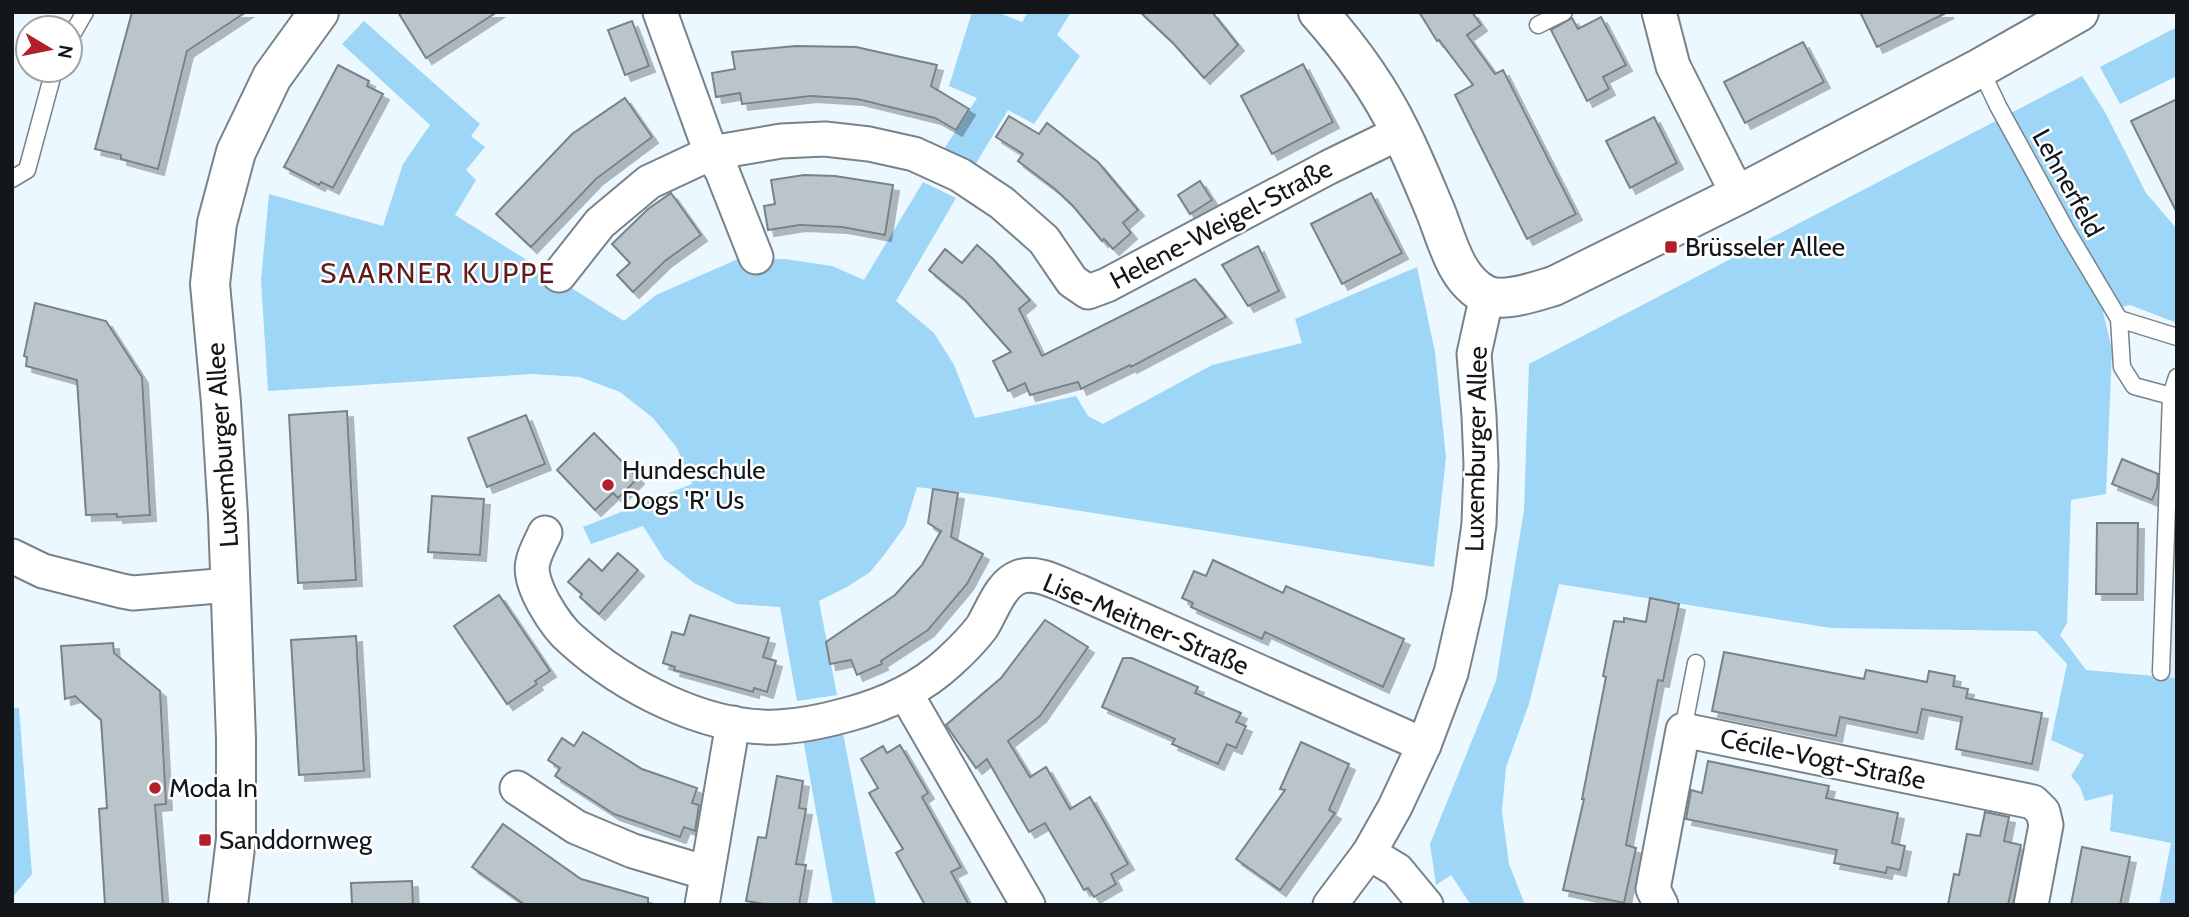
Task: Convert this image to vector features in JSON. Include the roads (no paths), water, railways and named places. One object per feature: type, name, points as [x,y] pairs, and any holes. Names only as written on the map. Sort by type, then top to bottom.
[{"type":"street","name":"Luxemburger Allee","points":[[228,905],[236,839],[237,803],[221,403],[210,284],[217,223],[236,152],[272,77],[319,12]]},
{"type":"street","points":[[660,12],[711,153],[722,171],[756,257]]},
{"type":"street","points":[[1318,12],[1346,44],[1401,132],[1455,262],[1470,284],[1487,295],[1499,298],[1554,286],[1738,195],[1980,68],[2078,12]]},
{"type":"street","points":[[1659,12],[1673,66],[1738,195]]},
{"type":"street","name":"Helene-Weigel-Straße","points":[[559,275],[600,223],[649,182],[711,153],[781,141],[825,139],[869,144],[914,154],[960,175],[1002,203],[1044,240],[1072,281],[1088,292],[1107,285],[1329,167],[1401,132]]},
{"type":"street","name":"Luxemburger Allee","points":[[1330,905],[1369,853],[1395,807],[1424,745],[1451,673],[1469,594],[1478,536],[1481,464],[1474,354],[1487,295]]},
{"type":"street","name":"Lise-Meitner-Straße","points":[[545,533],[532,564],[538,594],[567,636],[597,663],[677,708],[733,723],[778,727],[825,721],[869,709],[906,694],[948,663],[981,629],[1006,586],[1020,576],[1036,575],[1424,745]]},
{"type":"street","points":[[13,559],[95,586],[132,593],[230,584]]},
{"type":"street","points":[[906,694],[1028,905]]},
{"type":"street","points":[[517,788],[576,827],[633,851],[704,889],[733,723]]},
{"type":"street","name":"Cécile-Vogt-Straße","points":[[1661,905],[1653,889],[1683,730],[2033,802],[2043,812],[2046,825],[2031,905]]},
{"type":"street","points":[[1369,853],[1397,870],[1426,905]]},
{"type":"lane","points":[[1538,25],[1564,12]]},
{"type":"lane","name":"Lehnerfeld","points":[[1980,68],[2066,230],[2119,319],[2123,367],[2134,386],[2171,396]]},
{"type":"lane","points":[[12,179],[27,170],[50,84]]},
{"type":"lane","points":[[2119,319],[2177,337]]},
{"type":"lane","points":[[2161,671],[2171,396],[2177,377]]},
{"type":"lane","points":[[1683,730],[1696,663]]},
{"type":"place","name":"Brüsseler Allee","points":[[1671,247]]},
{"type":"place","name":"Hundeschule Dogs 'R' Us","points":[[608,485]]},
{"type":"place","name":"Moda In","points":[[155,788]]},
{"type":"place","name":"Sanddornweg","points":[[205,840]]},
{"type":"district","name":"SAARNER KUPPE","points":[[438,273]]}]
